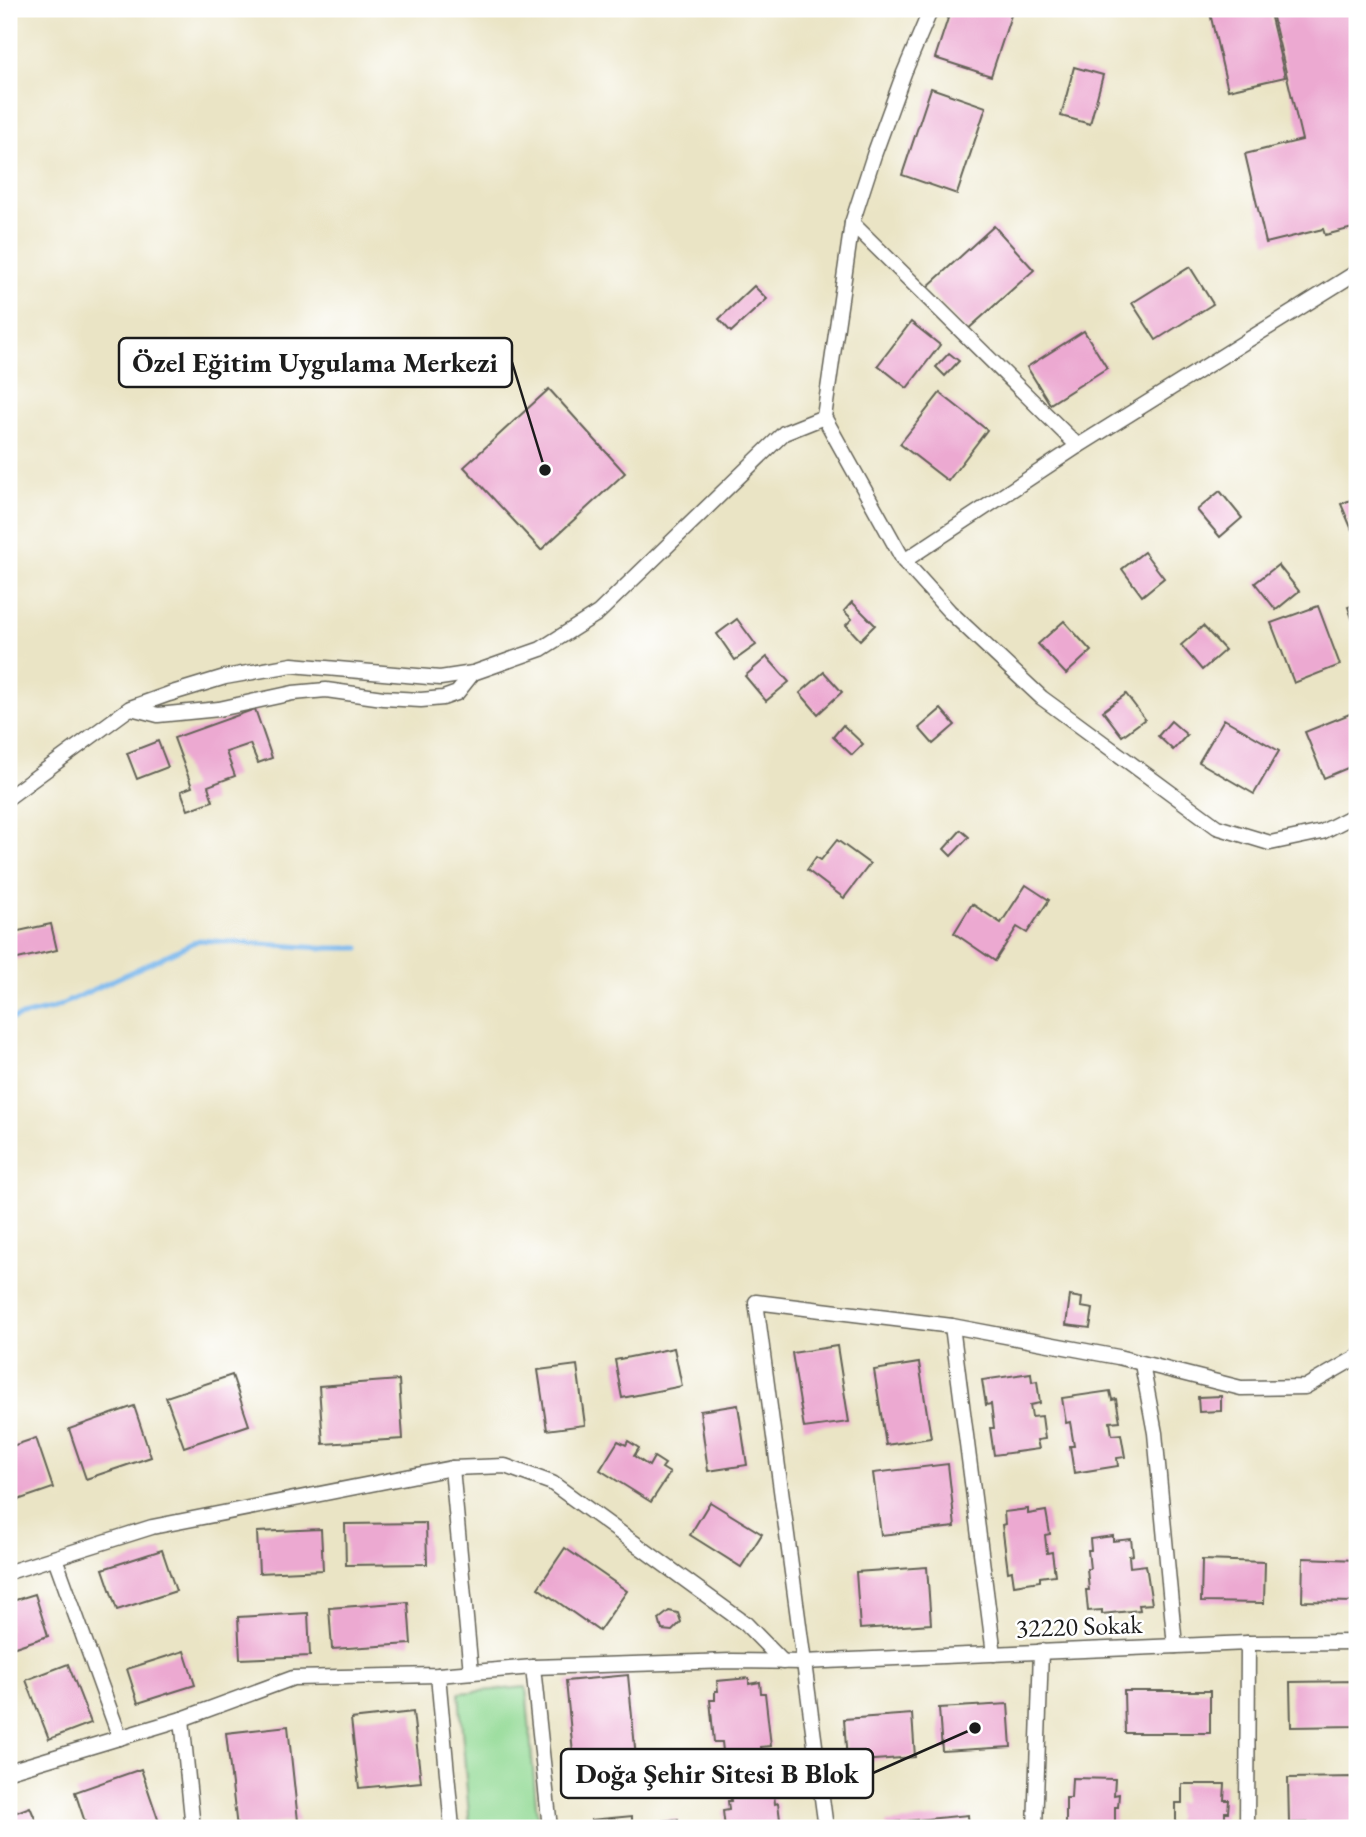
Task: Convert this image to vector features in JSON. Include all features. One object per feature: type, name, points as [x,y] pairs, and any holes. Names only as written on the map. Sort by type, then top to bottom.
[{"type":"street","points":[[931,9],[882,132],[852,223],[824,416],[904,561],[949,611],[1042,698],[1217,827],[1270,843],[1322,832],[1357,814]]},
{"type":"street","points":[[852,223],[1079,446]]},
{"type":"street","points":[[904,561],[1079,446],[1357,272]]},
{"type":"street","points":[[12,794],[130,708],[225,677],[292,665],[440,678],[473,673],[541,649],[598,613],[784,433],[824,416]]},
{"type":"street","points":[[130,708],[159,715],[219,709],[293,693],[326,690],[383,698],[443,698],[457,693],[473,673]]},
{"type":"street","points":[[826,1828],[756,1302],[952,1326],[1118,1357],[1241,1388],[1305,1387],[1357,1357]]},
{"type":"street","points":[[952,1326],[994,1654]]},
{"type":"street","points":[[1142,1364],[1155,1433],[1175,1646]]},
{"type":"street","points":[[9,1572],[152,1527],[452,1468],[505,1466],[552,1483],[746,1624],[783,1662]]},
{"type":"street","points":[[452,1468],[471,1672]]},
{"type":"street","points":[[55,1558],[120,1738]]},
{"type":"street","name":"32220 Sokak","points":[[9,1771],[181,1719],[293,1678],[438,1675],[533,1667],[732,1661],[803,1662],[1248,1643],[1357,1642]]},
{"type":"street","points":[[1247,1828],[1248,1643]]},
{"type":"street","points":[[1035,1828],[1041,1651]]},
{"type":"street","points":[[533,1667],[551,1828]]},
{"type":"street","points":[[438,1675],[452,1828]]},
{"type":"street","points":[[181,1719],[193,1828]]},
{"type":"green space","points":[[526,1687],[538,1828],[470,1828],[459,1693]]},
{"type":"building","points":[[951,9],[1013,9],[991,76],[935,58]]},
{"type":"building","points":[[1209,9],[1269,9],[1285,77],[1228,90]]},
{"type":"building","points":[[1271,9],[1357,9],[1357,227],[1325,235],[1323,229],[1266,243],[1245,154],[1302,140]]},
{"type":"building","points":[[1074,67],[1103,75],[1090,124],[1061,116]]},
{"type":"building","points":[[931,88],[986,107],[957,194],[902,175]]},
{"type":"building","points":[[994,226],[1034,270],[966,331],[927,287]]},
{"type":"building","points":[[1190,267],[1213,304],[1156,340],[1132,303]]},
{"type":"building","points":[[754,286],[767,299],[731,332],[719,319]]},
{"type":"building","points":[[911,322],[940,345],[907,388],[878,365]]},
{"type":"building","points":[[1084,331],[1107,368],[1050,404],[1027,367]]},
{"type":"building","points":[[949,353],[959,361],[945,376],[936,367]]},
{"type":"building","points":[[549,389],[625,473],[541,550],[464,467]]},
{"type":"building","points":[[940,393],[987,430],[948,481],[900,444]]},
{"type":"building","points":[[1220,491],[1242,518],[1220,537],[1197,510]]},
{"type":"building","points":[[1357,497],[1357,528],[1352,530],[1341,504]]},
{"type":"building","points":[[1144,552],[1164,578],[1142,596],[1122,569]]},
{"type":"building","points":[[1278,565],[1299,591],[1276,610],[1255,583]]},
{"type":"building","points":[[852,602],[875,625],[860,640],[846,625],[852,619],[844,611]]},
{"type":"building","points":[[1357,604],[1357,632],[1348,607]]},
{"type":"building","points":[[1318,606],[1340,665],[1294,683],[1271,623]]},
{"type":"building","points":[[737,619],[756,645],[735,660],[717,634]]},
{"type":"building","points":[[1064,621],[1091,651],[1066,674],[1038,644]]},
{"type":"building","points":[[1203,626],[1225,650],[1202,670],[1181,645]]},
{"type":"building","points":[[767,657],[789,682],[766,701],[745,676]]},
{"type":"building","points":[[824,672],[842,692],[818,714],[800,693]]},
{"type":"building","points":[[1126,694],[1145,719],[1122,736],[1103,711]]},
{"type":"building","points":[[255,709],[272,758],[258,763],[250,744],[226,752],[235,776],[208,786],[213,801],[188,810],[181,791],[192,787],[174,738]]},
{"type":"building","points":[[941,709],[955,725],[933,744],[919,728]]},
{"type":"building","points":[[1357,711],[1357,764],[1324,778],[1305,732]]},
{"type":"building","points":[[1224,719],[1279,751],[1254,794],[1199,762]]},
{"type":"building","points":[[1171,721],[1187,735],[1173,750],[1158,736]]},
{"type":"building","points":[[843,725],[863,744],[852,755],[833,737]]},
{"type":"building","points":[[158,741],[168,767],[137,779],[127,753]]},
{"type":"building","points":[[961,830],[969,837],[951,856],[944,849]]},
{"type":"building","points":[[837,840],[870,864],[844,898],[807,870],[816,857],[821,860]]},
{"type":"building","points":[[1026,885],[1049,900],[1027,933],[1017,927],[995,961],[954,933],[972,904],[1001,923]]},
{"type":"building","points":[[51,924],[57,950],[9,961],[9,933]]},
{"type":"building","points":[[1070,1296],[1082,1298],[1081,1307],[1093,1309],[1090,1328],[1066,1325]]},
{"type":"building","points":[[837,1346],[849,1422],[804,1428],[792,1353]]},
{"type":"building","points":[[674,1348],[682,1386],[622,1398],[615,1360]]},
{"type":"building","points":[[919,1363],[931,1438],[886,1445],[874,1370]]},
{"type":"building","points":[[577,1365],[585,1425],[547,1430],[538,1370]]},
{"type":"building","points":[[1031,1373],[1032,1382],[1037,1381],[1040,1403],[1030,1405],[1032,1417],[1042,1416],[1045,1439],[1037,1440],[1039,1449],[994,1455],[990,1428],[994,1428],[991,1404],[986,1405],[982,1380]]},
{"type":"building","points":[[232,1375],[249,1425],[184,1447],[166,1397]]},
{"type":"building","points":[[399,1380],[403,1439],[323,1444],[319,1386]]},
{"type":"building","points":[[1110,1391],[1112,1400],[1116,1399],[1120,1421],[1110,1422],[1112,1435],[1121,1434],[1125,1457],[1117,1458],[1118,1466],[1074,1473],[1070,1446],[1074,1446],[1070,1422],[1066,1423],[1062,1398]]},
{"type":"building","points":[[1221,1396],[1221,1411],[1199,1412],[1198,1397]]},
{"type":"building","points":[[738,1405],[747,1465],[708,1471],[700,1411]]},
{"type":"building","points":[[134,1406],[151,1457],[86,1479],[69,1429]]},
{"type":"building","points":[[36,1438],[53,1488],[9,1503],[9,1447]]},
{"type":"building","points":[[618,1441],[626,1445],[628,1441],[639,1448],[634,1456],[649,1466],[654,1457],[665,1464],[662,1468],[670,1473],[651,1502],[600,1470]]},
{"type":"building","points":[[948,1464],[955,1527],[881,1535],[873,1473]]},
{"type":"building","points":[[710,1502],[762,1534],[741,1567],[690,1535]]},
{"type":"building","points":[[1028,1509],[1028,1514],[1046,1511],[1050,1534],[1045,1535],[1047,1553],[1052,1552],[1055,1575],[1040,1577],[1040,1581],[1014,1585],[1012,1571],[1008,1572],[1002,1525],[1005,1524],[1004,1512]]},
{"type":"building","points":[[426,1523],[427,1564],[346,1565],[345,1524]]},
{"type":"building","points":[[321,1529],[323,1570],[259,1573],[257,1532]]},
{"type":"building","points":[[1113,1536],[1113,1541],[1131,1539],[1133,1555],[1129,1556],[1130,1567],[1146,1565],[1152,1604],[1139,1605],[1140,1610],[1102,1614],[1102,1610],[1088,1611],[1086,1590],[1089,1590],[1087,1569],[1090,1569],[1090,1539]]},
{"type":"building","points":[[565,1548],[627,1591],[599,1631],[538,1588]]},
{"type":"building","points":[[162,1550],[176,1591],[117,1610],[103,1569]]},
{"type":"building","points":[[1303,1558],[1357,1560],[1357,1602],[1302,1601]]},
{"type":"building","points":[[1202,1560],[1265,1562],[1264,1603],[1201,1602]]},
{"type":"building","points":[[927,1567],[931,1624],[860,1629],[856,1572]]},
{"type":"building","points":[[35,1594],[48,1636],[9,1649],[9,1602]]},
{"type":"building","points":[[408,1602],[411,1644],[332,1649],[329,1608]]},
{"type":"building","points":[[669,1611],[678,1613],[681,1622],[672,1631],[662,1630],[659,1619]]},
{"type":"building","points":[[308,1613],[310,1656],[240,1659],[238,1617]]},
{"type":"building","points":[[184,1651],[195,1685],[138,1703],[127,1669]]},
{"type":"building","points":[[68,1664],[91,1723],[49,1739],[26,1680]]},
{"type":"building","points":[[628,1675],[636,1758],[574,1764],[566,1681]]},
{"type":"building","points":[[749,1678],[749,1684],[760,1682],[761,1693],[765,1693],[771,1746],[761,1747],[762,1755],[729,1758],[728,1751],[723,1751],[722,1742],[714,1742],[710,1700],[715,1700],[717,1681]]},
{"type":"building","points":[[1356,1681],[1357,1726],[1291,1727],[1290,1682]]},
{"type":"building","points":[[1124,1691],[1210,1691],[1210,1733],[1125,1733]]},
{"type":"building","points":[[1008,1704],[1011,1747],[942,1751],[939,1708]]},
{"type":"building","points":[[413,1712],[421,1782],[359,1788],[351,1719]]},
{"type":"building","points":[[912,1714],[915,1757],[847,1762],[844,1719]]},
{"type":"building","points":[[288,1726],[298,1821],[237,1828],[226,1733]]},
{"type":"building","points":[[141,1769],[161,1828],[87,1828],[75,1792]]},
{"type":"building","points":[[1355,1777],[1356,1822],[1289,1823],[1288,1778]]},
{"type":"building","points":[[1072,1778],[1115,1779],[1114,1795],[1119,1794],[1118,1807],[1115,1807],[1115,1822],[1118,1822],[1118,1828],[1066,1828],[1066,1798],[1071,1798]]},
{"type":"building","points":[[1182,1784],[1225,1784],[1224,1800],[1229,1800],[1228,1812],[1225,1812],[1225,1828],[1176,1828],[1176,1803],[1182,1803]]},
{"type":"building","points":[[762,1788],[763,1794],[774,1793],[781,1828],[725,1828],[723,1811],[729,1810],[730,1792]]},
{"type":"building","points":[[30,1807],[39,1828],[9,1828],[9,1815]]},
{"type":"building","points":[[968,1815],[969,1828],[886,1828],[886,1823]]},
{"type":"building","points":[[632,1816],[632,1824],[678,1819],[678,1828],[592,1828],[591,1820]]},
{"type":"waterway","points":[[9,1019],[52,1009],[199,940],[359,948]]},
{"type":"place","name":"Özel Eğitim Uygulama Merkezi","points":[[545,470]]},
{"type":"place","name":"Doğa Şehir Sitesi B Blok","points":[[975,1728]]}]
